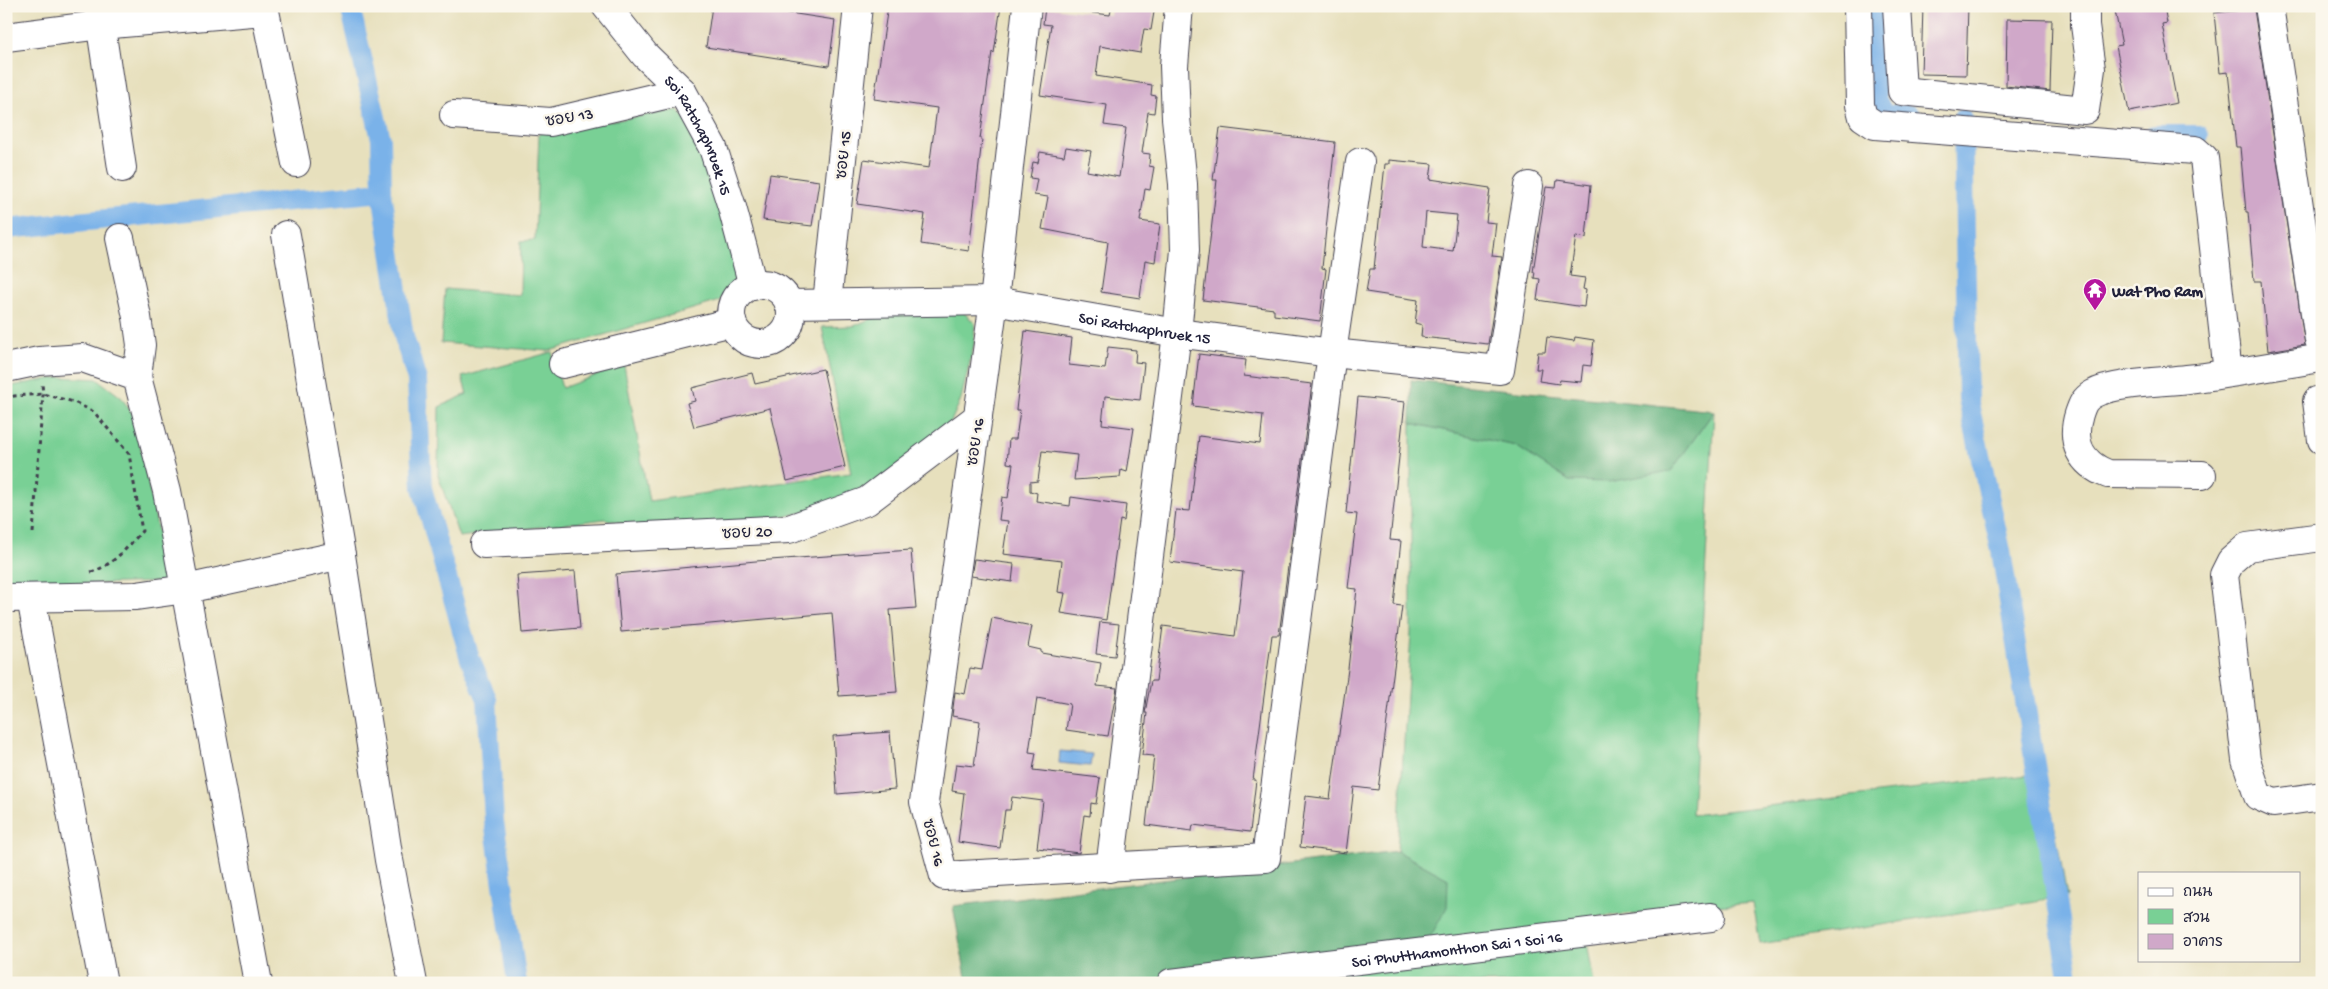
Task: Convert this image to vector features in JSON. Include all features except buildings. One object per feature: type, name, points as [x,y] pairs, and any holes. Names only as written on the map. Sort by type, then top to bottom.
[{"type":"street","name":"Soi Ratchaphruek 15","points":[[606,6],[645,55],[682,91],[713,148],[732,206],[752,286]]},
{"type":"street","name":"ซอย 15","points":[[827,304],[858,6]]},
{"type":"street","name":"ซอย 16","points":[[1026,6],[994,301],[924,802],[944,876],[1110,868]]},
{"type":"street","points":[[1179,6],[1174,66],[1176,118],[1183,184],[1185,250],[1177,333],[1110,868],[1266,858],[1332,353],[1360,162]]},
{"type":"street","points":[[1858,6],[1860,105],[1863,118],[1875,125],[2195,150],[2204,158],[2228,373]]},
{"type":"street","points":[[1897,6],[1902,91],[2085,110],[2090,69],[2084,25],[2085,6]]},
{"type":"street","points":[[2202,475],[2108,474],[2094,469],[2084,459],[2075,441],[2076,422],[2082,402],[2094,393],[2228,373],[2320,349],[2269,6]]},
{"type":"street","points":[[6,37],[99,16],[265,8],[296,163]]},
{"type":"street","points":[[99,16],[122,168]]},
{"type":"street","name":"ซอย 13","points":[[454,115],[551,122],[682,91]]},
{"type":"street","name":"Soi Ratchaphruek 15","points":[[789,304],[994,301],[1177,333],[1332,353],[1500,370],[1529,186]]},
{"type":"street","points":[[286,235],[341,555],[389,860],[413,983]]},
{"type":"street","points":[[120,238],[141,345],[136,377],[167,491],[258,983]]},
{"type":"street","points":[[761,284],[778,290],[789,304],[791,313],[786,332],[770,343],[751,343],[743,338],[732,322],[733,304],[744,289],[752,286],[761,284]]},
{"type":"street","points":[[563,364],[732,322]]},
{"type":"street","points":[[6,368],[39,361],[83,358],[136,377]]},
{"type":"street","points":[[2317,401],[2322,440]]},
{"type":"street","name":"ซอย 20","points":[[484,544],[789,529],[867,501],[978,417]]},
{"type":"street","points":[[2322,537],[2247,547],[2231,561],[2224,575],[2246,760],[2258,796],[2274,803],[2322,796]]},
{"type":"street","points":[[103,983],[19,598],[136,596],[186,589],[341,555]]},
{"type":"street","name":"Soi Phutthamonthon Sai 1 Soi 16","points":[[1172,983],[1711,917]]},
{"type":"path","points":[[33,533],[43,394],[39,361]]},
{"type":"path","points":[[6,401],[14,396],[43,394],[74,402],[94,412],[129,454],[142,531],[124,552],[98,570],[90,572]]},
{"type":"green space","points":[[678,110],[692,127],[735,254],[736,278],[720,301],[549,351],[441,343],[445,289],[520,295],[521,241],[535,240],[539,133]]},
{"type":"green space","points":[[961,310],[975,323],[974,345],[961,399],[947,431],[849,502],[765,521],[642,528],[605,519],[459,537],[438,475],[439,407],[467,394],[462,377],[552,352],[562,388],[624,365],[649,501],[851,473],[822,327],[853,326],[891,311]]},
{"type":"green space","points":[[60,377],[97,379],[121,397],[134,416],[167,574],[165,582],[6,586],[6,387]]},
{"type":"green space","points":[[1411,380],[1714,411],[1671,471],[1609,482],[1569,481],[1516,446],[1411,423]]},
{"type":"green space","points":[[1714,411],[1692,815],[2045,773],[2067,896],[1760,944],[1753,903],[1583,918],[1594,983],[1264,983],[1448,879],[1397,851],[1411,633],[1411,423],[1516,446],[1569,481],[1671,471]]},
{"type":"green space","points":[[1397,851],[1448,879],[1447,907],[1415,964],[1264,983],[967,983],[953,906]]},
{"type":"water","points":[[1060,751],[1092,754],[1090,766],[1059,763]]},
{"type":"waterway","points":[[350,6],[381,139],[382,192],[404,337],[417,380],[422,488],[470,659],[487,699],[494,821],[517,983]]},
{"type":"waterway","points":[[1873,6],[1876,99],[1884,114],[1910,115]]},
{"type":"waterway","points":[[1963,119],[1968,399],[2001,551],[2070,983]]},
{"type":"waterway","points":[[2154,135],[2199,135]]},
{"type":"waterway","points":[[6,229],[382,192]]},
{"type":"place","name":"Wat Pho Ram","points":[[2095,311]]}]
